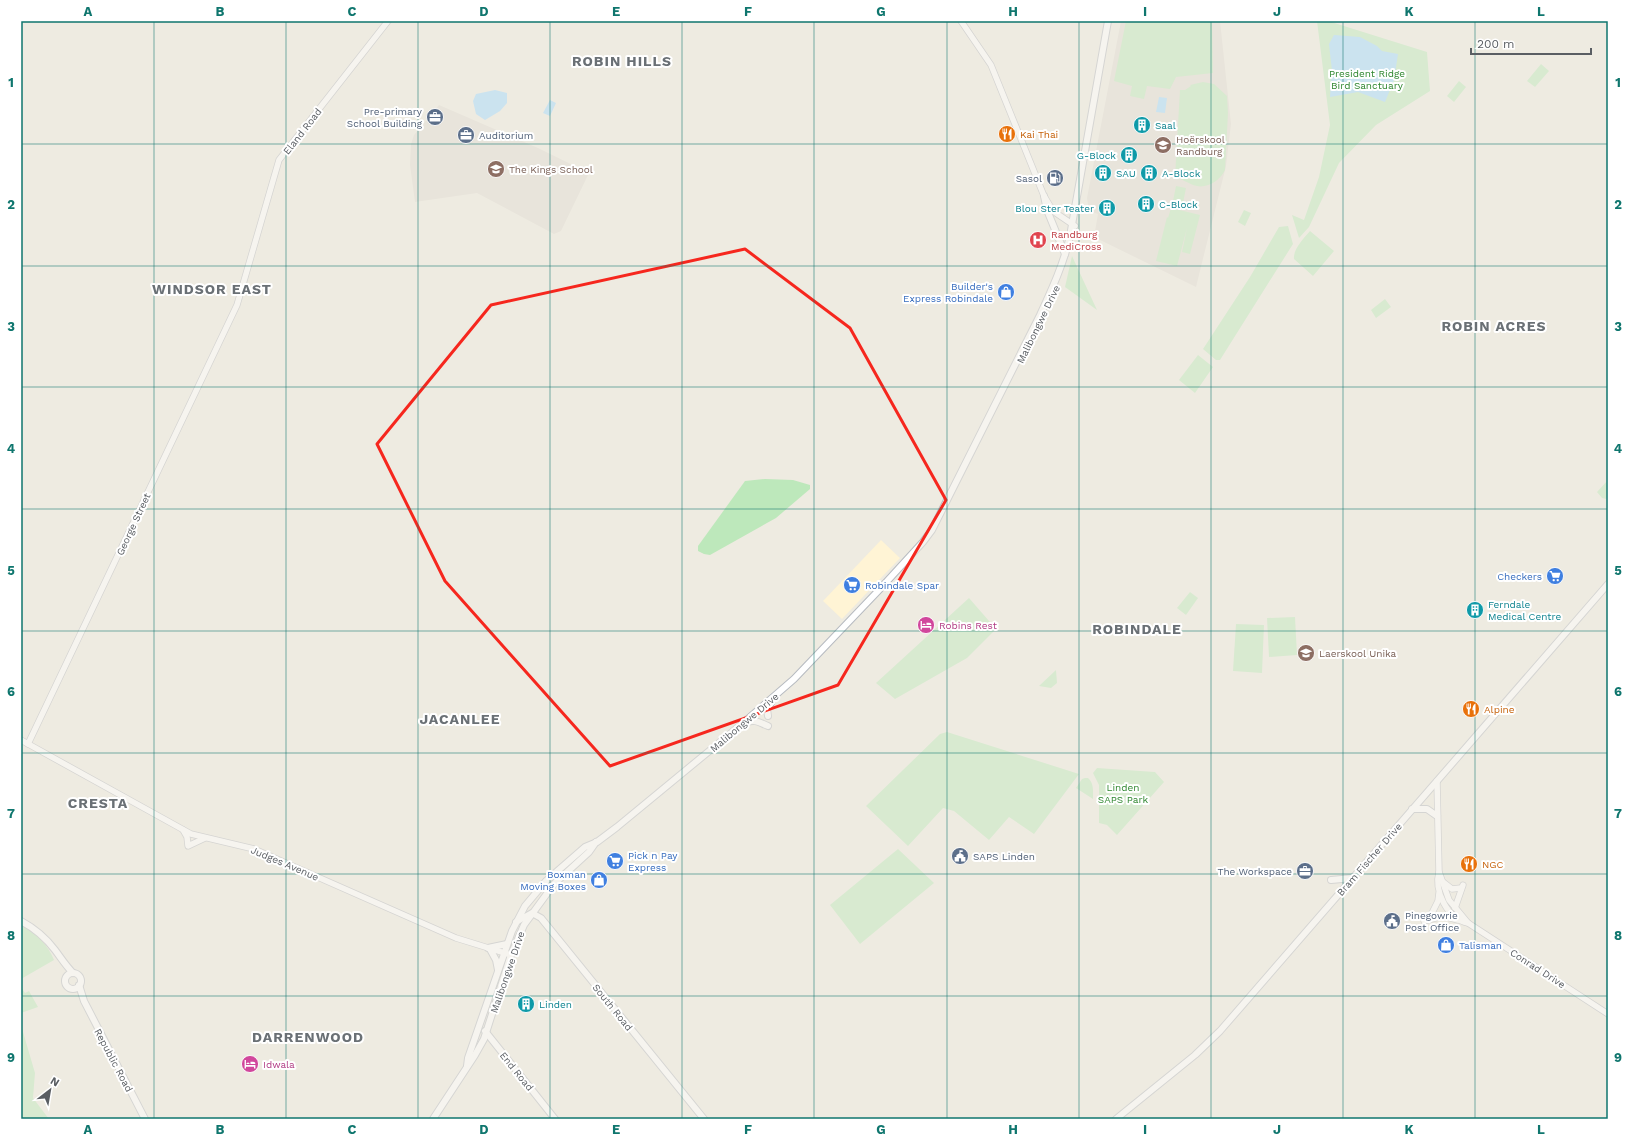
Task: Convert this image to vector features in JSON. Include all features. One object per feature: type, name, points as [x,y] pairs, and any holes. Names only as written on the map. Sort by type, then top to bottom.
[{"type":"main road","name":"Malibongwe Drive","points":[[879,590],[885,586],[928,542],[1055,292],[1068,257],[1109,21]]},
{"type":"main road","points":[[1044,196],[1047,210],[1065,254]]},
{"type":"main road","name":"Malibongwe Drive","points":[[433,1119],[478,1049],[486,1033],[511,955],[520,933],[542,898],[558,880],[589,852],[597,842],[787,686],[923,542],[936,522],[1040,315],[1055,282],[1073,225]]},
{"type":"main road","name":"Bram Fischer Drive","points":[[1116,1119],[1195,1055],[1220,1031],[1608,584]]},
{"type":"main road","points":[[768,716],[768,707],[784,692],[787,686]]},
{"type":"main road","points":[[742,724],[752,720],[768,726]]},
{"type":"main road","points":[[1412,809],[1427,809],[1437,816]]},
{"type":"main road","name":"Malibongwe Drive","points":[[467,1066],[468,1058],[515,923],[525,906],[546,881],[585,847],[597,842]]},
{"type":"main road","points":[[1331,880],[1353,878]]},
{"type":"main road","points":[[541,918],[540,910],[542,898]]},
{"type":"main road","points":[[515,923],[532,914]]},
{"type":"main road","name":"South Road","points":[[532,914],[541,918],[704,1119]]},
{"type":"main road","points":[[21,921],[29,925],[49,942],[63,963],[80,978],[79,985],[76,988],[72,989],[67,987],[65,984],[66,977],[63,963]]},
{"type":"main road","points":[[498,972],[496,960],[489,949],[507,944]]},
{"type":"main road","points":[[66,977],[73,973]]},
{"type":"main road","name":"Republic Road","points":[[79,985],[84,1001],[146,1119]]},
{"type":"main road","name":"Republic Road","points":[[72,989],[84,1001]]},
{"type":"main road","name":"End Road","points":[[481,1022],[486,1033],[555,1119]]},
{"type":"street","name":"Eland Road","points":[[237,305],[279,160],[388,21]]},
{"type":"street","points":[[961,21],[993,69],[1044,196],[1053,211],[1073,225]]},
{"type":"street","name":"George Street","points":[[28,744],[237,305]]},
{"type":"street","name":"Judges Avenue","points":[[21,740],[183,830],[205,838],[242,845],[254,849],[450,935],[511,955]]},
{"type":"street","points":[[1431,915],[1438,901],[1439,889],[1437,880],[1439,872],[1437,781]]},
{"type":"street","points":[[183,830],[187,837],[188,846],[195,841],[205,838]]},
{"type":"street","points":[[1439,872],[1447,902]]},
{"type":"street","points":[[1442,881],[1452,889],[1462,887],[1455,908]]},
{"type":"street","points":[[1439,889],[1447,902]]},
{"type":"street","name":"Conrad Drive","points":[[1447,902],[1455,908],[1468,923]]},
{"type":"street","name":"Conrad Drive","points":[[1447,902],[1460,920],[1468,923],[1608,1014]]},
{"type":"street","points":[[1424,921],[1443,916],[1460,920]]},
{"type":"highlighted area","points":[[745,249],[850,328],[946,500],[838,685],[610,766],[445,581],[377,444],[491,305]]},
{"type":"shaded area","name":"Hoërskool Randburg","points":[[1121,21],[1220,21],[1231,124],[1226,166],[1196,287],[1094,237],[1098,214],[1089,211],[1087,198]]},
{"type":"shaded area","name":"The Kings School","points":[[439,105],[538,148],[589,173],[561,231],[554,234],[477,193],[415,202],[410,165],[411,144],[414,135]]},
{"type":"shaded area","points":[[881,540],[900,558],[842,619],[823,601]]},
{"type":"green space","points":[[1126,21],[1212,21],[1213,73],[1176,77],[1170,89],[1147,86],[1144,99],[1130,96],[1132,86],[1114,81]]},
{"type":"green space","name":"President Ridge Bird Sanctuary","points":[[1317,21],[1328,21],[1427,52],[1430,91],[1376,125],[1339,163],[1309,227],[1299,238],[1292,215],[1304,220],[1319,177],[1330,125]]},
{"type":"green space","points":[[1541,64],[1549,71],[1535,87],[1527,81]]},
{"type":"green space","points":[[1459,81],[1466,87],[1454,102],[1447,96]]},
{"type":"green space","points":[[1203,82],[1214,84],[1227,96],[1228,113],[1225,170],[1220,178],[1212,184],[1198,186],[1175,177],[1180,90],[1185,90],[1191,86],[1190,85]]},
{"type":"green space","points":[[1176,186],[1186,188],[1182,208],[1172,206]]},
{"type":"green space","points":[[1171,208],[1200,215],[1190,254],[1182,252],[1187,228],[1177,266],[1156,261],[1167,217],[1168,218]]},
{"type":"green space","points":[[1244,210],[1251,213],[1245,226],[1238,222]]},
{"type":"green space","points":[[1288,226],[1293,244],[1220,360],[1216,360],[1203,349],[1250,277],[1279,227]]},
{"type":"green space","points":[[1310,231],[1334,251],[1313,276],[1294,259],[1295,251]]},
{"type":"green space","points":[[1072,256],[1097,310],[1065,287]]},
{"type":"green space","points":[[1385,299],[1391,307],[1376,318],[1371,310]]},
{"type":"green space","points":[[1198,355],[1213,367],[1195,393],[1179,380]]},
{"type":"green space","points":[[765,479],[793,480],[810,485],[810,489],[776,518],[710,555],[698,551],[698,546],[745,481]]},
{"type":"green space","points":[[1608,480],[1608,496],[1606,499],[1602,498],[1597,492]]},
{"type":"green space","points":[[1190,592],[1198,598],[1186,615],[1177,608]]},
{"type":"green space","points":[[969,598],[996,629],[967,658],[895,699],[876,683]]},
{"type":"green space","points":[[1295,617],[1297,655],[1269,657],[1267,618]]},
{"type":"green space","points":[[1236,624],[1264,625],[1262,673],[1233,671]]},
{"type":"green space","points":[[1056,670],[1057,683],[1051,688],[1039,686]]},
{"type":"green space","points":[[947,732],[1079,774],[1034,834],[1009,817],[989,840],[954,811],[943,808],[908,846],[866,806],[940,734]]},
{"type":"green space","name":"Linden SAPS Park","points":[[1097,768],[1155,772],[1164,782],[1117,835],[1107,825],[1099,823],[1099,785],[1093,773]]},
{"type":"green space","points":[[1088,778],[1093,787],[1093,799],[1076,788],[1082,779]]},
{"type":"green space","points":[[898,849],[934,883],[860,944],[830,905]]},
{"type":"green space","points":[[21,925],[32,931],[41,940],[54,960],[21,979]]},
{"type":"green space","points":[[21,987],[25,993],[29,991],[38,1007],[21,1013]]},
{"type":"green space","points":[[21,1025],[35,1073],[33,1098],[49,1119],[21,1119]]},
{"type":"water","points":[[1334,35],[1360,37],[1377,46],[1382,51],[1398,54],[1394,80],[1385,102],[1358,92],[1330,97],[1332,71],[1329,44]]},
{"type":"water","points":[[495,90],[507,93],[507,103],[500,111],[485,120],[476,114],[473,101],[476,94]]},
{"type":"water","points":[[1159,97],[1167,98],[1165,113],[1156,112]]},
{"type":"water","points":[[550,100],[556,103],[550,116],[543,113]]},
{"type":"place","name":"Pre-primary School Building","points":[[435,117]]},
{"type":"place","name":"Saal","points":[[1142,125]]},
{"type":"place","name":"Kai Thai","points":[[1007,134]]},
{"type":"place","name":"Auditorium","points":[[466,135]]},
{"type":"place","name":"Hoërskool Randburg","points":[[1163,145]]},
{"type":"place","name":"G-Block","points":[[1129,155]]},
{"type":"place","name":"The Kings School","points":[[496,169]]},
{"type":"place","name":"SAU","points":[[1103,173]]},
{"type":"place","name":"A-Block","points":[[1149,173]]},
{"type":"place","name":"Sasol","points":[[1055,178]]},
{"type":"place","name":"C-Block","points":[[1146,204]]},
{"type":"place","name":"Blou Ster Teater","points":[[1107,208]]},
{"type":"place","name":"Randburg MediCross","points":[[1038,240]]},
{"type":"place","name":"Builder's Express Robindale","points":[[1006,292]]},
{"type":"place","name":"Checkers","points":[[1555,576]]},
{"type":"place","name":"Robindale Spar","points":[[852,585]]},
{"type":"place","name":"Ferndale Medical Centre","points":[[1475,610]]},
{"type":"place","name":"Robins Rest","points":[[926,625]]},
{"type":"place","name":"Laerskool Unika","points":[[1306,653]]},
{"type":"place","name":"Alpine","points":[[1471,709]]},
{"type":"place","name":"SAPS Linden","points":[[960,856]]},
{"type":"place","name":"Pick n Pay Express","points":[[615,861]]},
{"type":"place","name":"NGC","points":[[1469,864]]},
{"type":"place","name":"The Workspace","points":[[1305,871]]},
{"type":"place","name":"Boxman Moving Boxes","points":[[599,880]]},
{"type":"place","name":"Pinegowrie Post Office","points":[[1392,921]]},
{"type":"place","name":"Talisman","points":[[1446,945]]},
{"type":"place","name":"Linden","points":[[526,1004]]},
{"type":"place","name":"Idwala","points":[[250,1064]]},
{"type":"district","name":"ROBIN HILLS","points":[[622,61]]},
{"type":"district","name":"WINDSOR EAST","points":[[212,289]]},
{"type":"district","name":"ROBIN ACRES","points":[[1494,326]]},
{"type":"district","name":"ROBINDALE","points":[[1137,629]]},
{"type":"district","name":"JACANLEE","points":[[460,719]]},
{"type":"district","name":"CRESTA","points":[[98,803]]},
{"type":"district","name":"DARRENWOOD","points":[[308,1037]]}]
